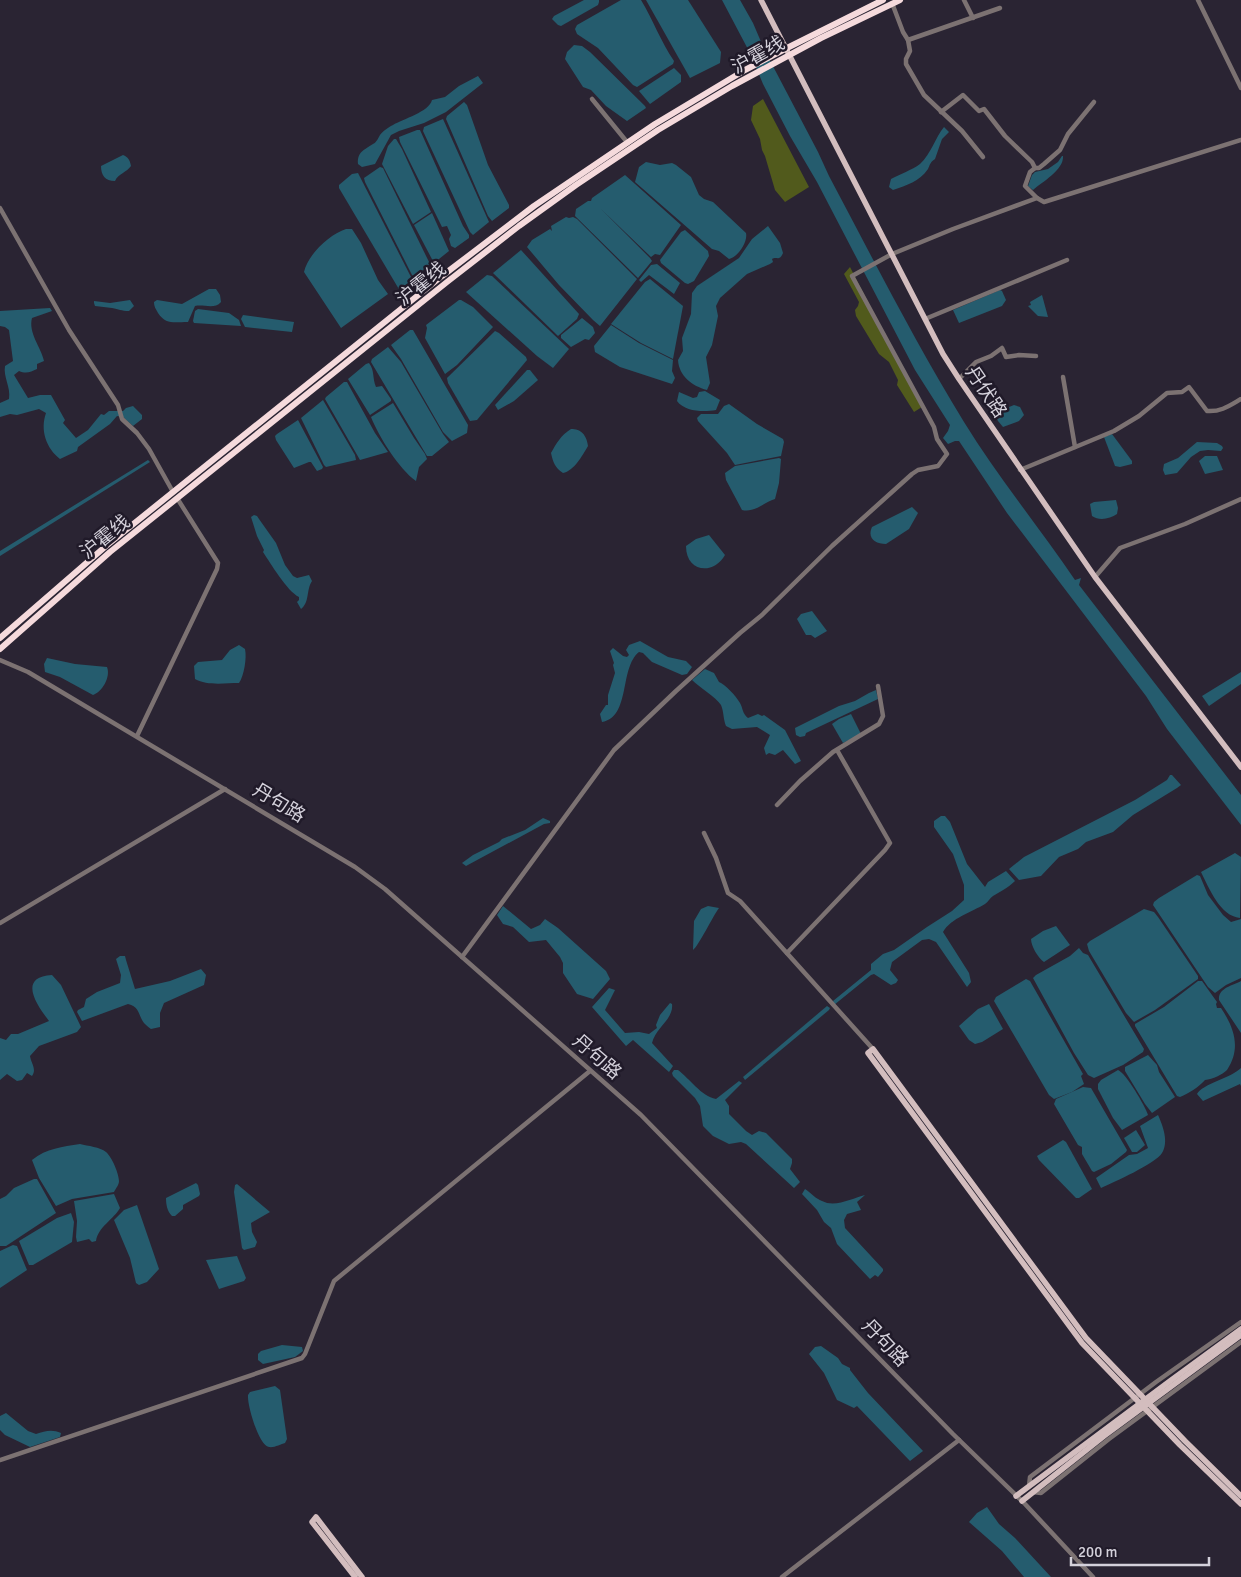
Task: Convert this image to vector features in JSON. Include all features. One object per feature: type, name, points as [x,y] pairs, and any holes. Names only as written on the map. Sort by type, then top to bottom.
[{"type":"highway","name":"沪霍线","points":[[0,649],[175,495],[515,220],[627,142],[751,67],[883,0]]},
{"type":"highway","name":"沪霍线","points":[[0,638],[106,546],[175,495],[534,215],[576,185],[658,130],[788,55],[892,2],[900,0]]},
{"type":"main road","name":"丹伏路","points":[[761,0],[889,256],[959,379],[1095,577],[1241,767]]},
{"type":"main road","points":[[873,1049],[1086,1338],[1137,1396],[1241,1504]]},
{"type":"main road","points":[[1146,1405],[1241,1329]]},
{"type":"main road","points":[[1016,1496],[1031,1489],[1241,1334]]},
{"type":"main road","points":[[1146,1405],[1241,1496]]},
{"type":"main road","points":[[1022,1501],[1031,1489]]},
{"type":"main road","points":[[355,1577],[312,1522],[316,1517],[362,1577]]},
{"type":"street","points":[[964,0],[973,18]]},
{"type":"street","points":[[1198,0],[1241,88]]},
{"type":"street","points":[[892,2],[903,32],[908,40],[910,51],[906,64],[924,95],[962,131],[982,157]]},
{"type":"street","points":[[908,40],[1000,8]]},
{"type":"street","points":[[941,112],[963,95],[979,111],[984,109],[1005,136],[1032,162],[1035,168]]},
{"type":"street","points":[[592,99],[627,142]]},
{"type":"street","points":[[1094,102],[1068,134],[1060,150],[1039,168],[1035,168],[1030,172],[1025,186],[1044,202],[1241,140]]},
{"type":"street","points":[[462,957],[614,750],[629,734],[772,606],[832,546],[912,474],[918,470],[938,466],[947,454],[852,276],[889,256],[953,229],[1037,198]]},
{"type":"street","points":[[0,208],[68,330],[118,405],[122,419],[137,433],[148,449],[218,562],[217,569],[137,736]]},
{"type":"street","points":[[926,319],[1067,260]]},
{"type":"street","points":[[959,379],[976,362],[991,356],[1002,348],[1006,357],[1019,355],[1036,356]]},
{"type":"street","points":[[1063,377],[1075,447]]},
{"type":"street","points":[[1020,470],[1125,425],[1167,393],[1182,392],[1189,387],[1207,411],[1222,410],[1241,398]]},
{"type":"street","points":[[1095,577],[1120,548],[1204,517],[1241,500]]},
{"type":"street","name":"丹句路","points":[[0,660],[28,672],[137,736],[356,867],[386,889],[641,1115],[959,1440],[1022,1501],[1093,1577]]},
{"type":"street","points":[[777,805],[800,781],[837,750],[869,731],[882,720],[878,686]]},
{"type":"street","points":[[787,953],[890,843],[837,750]]},
{"type":"street","points":[[0,923],[225,789]]},
{"type":"street","points":[[704,833],[716,858],[728,893],[740,902],[873,1049]]},
{"type":"street","points":[[0,1460],[302,1358],[334,1281],[590,1071]]},
{"type":"street","points":[[1031,1489],[1030,1477],[1137,1396],[1241,1322]]},
{"type":"street","points":[[1146,1405],[1241,1342]]},
{"type":"street","points":[[782,1577],[959,1440]]},
{"type":"green space","points":[[763,99],[809,187],[785,202],[775,190],[760,139],[751,120],[753,106]]},
{"type":"green space","points":[[850,267],[922,407],[914,412],[897,385],[898,380],[889,362],[879,354],[856,316],[855,310],[859,302],[844,274]]},
{"type":"water","points":[[584,0],[599,0],[599,2],[598,5],[561,26],[552,19],[554,16]]},
{"type":"water","points":[[621,0],[641,0],[674,61],[673,64],[637,87],[598,48],[577,34],[575,29],[577,25]]},
{"type":"water","points":[[646,0],[688,0],[721,52],[720,63],[690,78]]},
{"type":"water","points":[[722,0],[740,0],[878,269],[964,422],[1075,580],[1081,578],[1079,585],[1241,795],[1241,825],[1167,729],[1146,696],[1007,513],[959,441],[948,444],[943,438],[950,425],[915,370],[817,182],[790,136]]},
{"type":"water","points":[[574,45],[582,46],[590,52],[646,108],[627,121],[606,106],[591,90],[583,87],[565,59],[567,52]]},
{"type":"water","points":[[674,68],[681,75],[681,82],[650,104],[639,91]]},
{"type":"water","points":[[478,76],[483,83],[446,112],[424,123],[391,135],[375,164],[362,167],[358,164],[360,154],[376,142],[386,129],[421,112],[432,100],[445,97],[459,86]]},
{"type":"water","points":[[464,102],[467,105],[488,165],[509,205],[509,208],[492,221],[488,216],[446,119]]},
{"type":"water","points":[[443,119],[489,222],[473,235],[423,131],[424,127]]},
{"type":"water","points":[[944,127],[949,132],[942,139],[935,159],[931,162],[928,169],[917,180],[893,190],[889,187],[891,179],[924,160]]},
{"type":"water","points":[[420,130],[463,226],[469,235],[469,238],[455,248],[451,246],[449,239],[451,235],[447,226],[442,227],[400,142],[399,137]]},
{"type":"water","points":[[396,139],[402,149],[431,212],[413,224],[382,164],[388,146]]},
{"type":"water","points":[[123,155],[128,159],[131,166],[115,181],[106,179],[101,166]]},
{"type":"water","points":[[1062,156],[1060,166],[1052,175],[1033,190],[1028,186],[1035,172],[1048,169],[1058,162]]},
{"type":"water","points":[[646,162],[660,165],[672,163],[691,177],[699,195],[713,202],[746,233],[744,245],[739,252],[729,259],[719,251],[712,249],[635,182],[639,167]]},
{"type":"water","points":[[380,167],[383,168],[430,264],[415,277],[412,275],[365,182],[364,178]]},
{"type":"water","points":[[358,173],[411,277],[412,281],[400,291],[339,188],[339,185],[352,174]]},
{"type":"water","points":[[625,175],[681,225],[660,255],[655,254],[651,257],[601,209],[652,261],[638,278],[575,216],[576,209],[591,201],[592,198]]},
{"type":"water","points":[[432,213],[449,251],[434,263],[414,225]]},
{"type":"water","points":[[566,217],[577,219],[637,279],[600,326],[559,285],[527,247],[532,240],[550,229],[552,231],[551,226]]},
{"type":"water","points":[[768,226],[780,243],[782,256],[772,259],[773,262],[770,264],[747,274],[720,298],[716,306],[718,316],[712,345],[706,357],[710,383],[707,390],[701,388],[687,380],[681,371],[678,360],[683,351],[682,338],[691,314],[692,293],[697,286],[739,258],[752,239]]},
{"type":"water","points":[[346,229],[352,229],[361,243],[378,280],[388,294],[341,328],[304,272],[306,265],[315,252],[333,235]]},
{"type":"water","points":[[685,230],[708,251],[709,256],[694,281],[688,284],[661,263],[660,260],[681,232]]},
{"type":"water","points":[[521,250],[579,314],[577,319],[558,336],[493,273]]},
{"type":"water","points":[[657,264],[680,283],[674,294],[649,275],[641,282],[639,280],[651,265]]},
{"type":"water","points":[[487,275],[492,276],[569,349],[553,368],[466,292]]},
{"type":"water","points":[[650,279],[683,306],[673,359],[641,343],[611,324],[645,282]]},
{"type":"water","points":[[209,289],[216,289],[220,295],[221,302],[215,306],[195,306],[188,322],[167,321],[161,317],[155,307],[154,302],[157,300],[182,304]]},
{"type":"water","points":[[1000,290],[1006,300],[1002,306],[959,323],[953,310]]},
{"type":"water","points":[[1042,295],[1048,317],[1038,316],[1028,306],[1031,305],[1030,302]]},
{"type":"water","points":[[130,300],[134,306],[129,311],[95,306],[94,303],[94,301],[110,303]]},
{"type":"water","points":[[459,300],[473,307],[493,327],[457,365],[445,374],[425,338],[426,325]]},
{"type":"water","points":[[50,308],[52,311],[32,318],[31,324],[33,335],[44,361],[37,364],[37,369],[31,372],[19,371],[14,375],[28,398],[51,395],[65,420],[63,423],[76,438],[88,430],[101,414],[104,415],[109,411],[123,411],[133,406],[142,415],[142,419],[133,426],[123,417],[117,416],[110,424],[78,447],[77,451],[60,459],[51,450],[44,432],[46,413],[39,409],[0,417],[0,403],[9,399],[5,366],[13,361],[9,330],[0,326],[0,311]]},
{"type":"water","points":[[198,309],[229,313],[239,320],[241,326],[194,323],[195,311]]},
{"type":"water","points":[[243,315],[294,322],[292,332],[245,327],[241,319]]},
{"type":"water","points":[[582,318],[593,327],[595,333],[589,340],[585,339],[571,347],[561,338],[561,335]]},
{"type":"water","points":[[611,325],[639,343],[673,360],[672,371],[675,378],[672,384],[620,367],[595,352],[594,346]]},
{"type":"water","points":[[410,330],[413,330],[468,425],[467,433],[452,441],[443,432],[391,345]]},
{"type":"water","points":[[495,331],[526,357],[527,360],[477,420],[470,421],[447,378]]},
{"type":"water","points":[[388,347],[401,362],[449,442],[432,456],[427,456],[371,362],[372,359]]},
{"type":"water","points":[[369,363],[376,387],[382,386],[391,399],[391,401],[370,415],[348,379]]},
{"type":"water","points":[[527,370],[530,370],[538,380],[514,401],[498,410],[495,405]]},
{"type":"water","points":[[344,382],[347,382],[375,433],[388,452],[360,460],[325,399]]},
{"type":"water","points":[[705,391],[720,400],[716,410],[700,411],[690,409],[680,405],[677,401],[679,392],[693,398],[697,397],[699,392]]},
{"type":"water","points":[[323,400],[355,455],[356,460],[326,467],[324,465],[301,418]]},
{"type":"water","points":[[393,403],[427,459],[419,467],[416,481],[403,469],[390,452],[371,417]]},
{"type":"water","points":[[729,404],[757,424],[783,439],[781,456],[735,465],[697,418],[701,414],[718,414],[724,406]]},
{"type":"water","points":[[1014,405],[1020,407],[1024,415],[1019,421],[1003,427],[995,415],[997,412]]},
{"type":"water","points":[[298,420],[323,467],[322,469],[317,471],[311,462],[294,468],[276,440],[275,436],[277,434]]},
{"type":"water","points":[[571,429],[578,430],[583,434],[588,446],[574,466],[563,473],[555,464],[551,453],[567,431]]},
{"type":"water","points":[[1112,434],[1132,461],[1132,464],[1120,467],[1115,466],[1104,437]]},
{"type":"water","points":[[1197,442],[1217,443],[1223,448],[1221,451],[1200,451],[1191,457],[1177,473],[1165,475],[1163,470],[1164,464],[1178,458]]},
{"type":"water","points":[[1205,456],[1217,456],[1223,470],[1205,474],[1199,461]]},
{"type":"water","points":[[781,459],[779,483],[775,499],[755,509],[742,510],[726,480],[725,473],[735,466]]},
{"type":"water","points":[[148,460],[150,462],[0,556],[0,551]]},
{"type":"water","points":[[1116,500],[1117,514],[1105,519],[1092,516],[1090,504]]},
{"type":"water","points":[[912,507],[918,513],[909,529],[886,544],[873,540],[871,537],[872,527]]},
{"type":"water","points":[[257,516],[276,543],[285,565],[293,576],[297,578],[309,575],[312,581],[306,603],[301,609],[297,602],[299,597],[284,583],[263,552],[264,550],[251,517]]},
{"type":"water","points":[[709,535],[725,555],[714,566],[701,568],[695,566],[687,555],[686,546],[696,539]]},
{"type":"water","points":[[812,611],[827,631],[815,638],[811,635],[806,635],[797,619],[801,614]]},
{"type":"water","points":[[640,641],[668,657],[686,661],[692,667],[687,674],[682,675],[652,662],[643,653],[639,652],[633,659],[629,669],[617,711],[611,718],[602,722],[600,714],[608,705],[608,695],[615,673],[610,651],[613,648],[627,657],[629,655],[626,650],[629,645]]},
{"type":"water","points":[[239,645],[245,649],[246,657],[244,672],[239,683],[211,683],[195,679],[194,666],[198,662],[222,660],[230,650]]},
{"type":"water","points":[[47,658],[75,664],[107,667],[107,679],[100,691],[93,695],[60,677],[45,672],[44,664]]},
{"type":"water","points":[[705,669],[714,673],[719,682],[733,694],[748,718],[758,714],[764,715],[785,730],[801,761],[795,764],[783,750],[775,755],[769,753],[766,755],[764,748],[770,735],[757,727],[732,729],[726,726],[721,705],[692,680]]},
{"type":"water","points":[[1241,672],[1241,684],[1209,706],[1202,696]]},
{"type":"water","points":[[876,690],[878,699],[806,733],[805,736],[800,737],[796,735],[795,728]]},
{"type":"water","points":[[851,714],[861,734],[843,743],[832,724]]},
{"type":"water","points":[[1170,775],[1181,785],[1133,815],[1113,832],[1086,842],[1078,849],[1059,857],[1041,876],[1019,880],[1009,869],[1024,857],[1135,800],[1167,780]]},
{"type":"water","points":[[941,816],[945,816],[950,822],[967,864],[985,887],[988,882],[1006,871],[1015,881],[985,904],[956,919],[943,932],[969,973],[971,982],[967,987],[936,942],[929,939],[922,940],[892,962],[890,970],[898,980],[896,983],[891,985],[874,974],[871,975],[834,1005],[833,1001],[871,970],[871,964],[883,954],[894,950],[952,911],[964,900],[964,885],[953,854],[934,827],[934,821]]},
{"type":"water","points":[[543,818],[550,821],[550,823],[544,824],[466,866],[462,863],[502,839],[525,830]]},
{"type":"water","points":[[1235,853],[1241,857],[1240,918],[1233,916],[1221,907],[1201,872]]},
{"type":"water","points":[[1197,875],[1200,876],[1208,895],[1223,915],[1231,922],[1241,919],[1241,978],[1215,993],[1208,987],[1153,905],[1159,898]]},
{"type":"water","points":[[503,906],[531,929],[540,925],[545,919],[558,928],[606,971],[610,979],[593,999],[577,994],[563,973],[563,963],[560,957],[546,940],[529,942],[513,927],[503,924],[497,915]]},
{"type":"water","points":[[708,906],[719,908],[693,950],[694,921],[701,909]]},
{"type":"water","points":[[1144,909],[1154,912],[1158,917],[1198,976],[1198,979],[1155,1010],[1134,1022],[1126,1013],[1089,951],[1087,944]]},
{"type":"water","points":[[1056,926],[1070,945],[1044,962],[1035,952],[1031,939],[1043,931]]},
{"type":"water","points":[[1079,948],[1088,955],[1144,1049],[1143,1052],[1123,1065],[1094,1078],[1088,1075],[1074,1053],[1033,978],[1070,956]]},
{"type":"water","points":[[120,956],[125,956],[135,989],[170,981],[201,969],[206,975],[204,985],[164,1003],[160,1013],[160,1027],[151,1029],[144,1023],[137,1009],[128,1004],[82,1021],[77,1012],[84,1007],[86,999],[97,992],[120,983],[121,975],[116,959]]},
{"type":"water","points":[[52,975],[61,985],[81,1027],[77,1032],[39,1046],[30,1056],[34,1068],[32,1076],[27,1073],[22,1080],[17,1081],[7,1074],[0,1080],[0,1038],[6,1040],[11,1034],[18,1034],[49,1021],[35,1000],[33,986],[35,981],[41,977]]},
{"type":"water","points":[[1026,979],[1030,981],[1083,1074],[1081,1076],[1084,1084],[1072,1092],[1054,1099],[1049,1095],[994,1001],[996,997]]},
{"type":"water","points":[[1198,981],[1202,981],[1217,1002],[1217,1008],[1221,1008],[1230,1024],[1233,1031],[1234,1054],[1225,1072],[1205,1080],[1194,1090],[1180,1097],[1177,1096],[1135,1024],[1164,1007]]},
{"type":"water","points":[[1241,981],[1241,1033],[1219,1000],[1219,996],[1223,990]]},
{"type":"water","points":[[609,988],[615,990],[605,1010],[625,1033],[639,1032],[649,1034],[657,1028],[656,1025],[660,1015],[670,1003],[672,1004],[668,1019],[657,1032],[652,1043],[673,1066],[669,1072],[633,1040],[626,1046],[592,1007]]},
{"type":"water","points":[[989,1004],[1003,1029],[982,1042],[975,1044],[969,1040],[959,1026],[978,1009]]},
{"type":"water","points":[[827,1006],[830,1008],[829,1010],[745,1080],[743,1077]]},
{"type":"water","points":[[1148,1055],[1157,1065],[1159,1072],[1175,1097],[1152,1113],[1125,1071],[1125,1067]]},
{"type":"water","points":[[1241,1068],[1241,1086],[1240,1084],[1203,1101],[1197,1094],[1205,1087],[1231,1075]]},
{"type":"water","points":[[674,1070],[678,1070],[705,1094],[716,1099],[739,1081],[742,1083],[725,1100],[729,1106],[729,1114],[752,1135],[759,1131],[766,1133],[792,1159],[790,1169],[800,1182],[794,1188],[746,1144],[741,1142],[729,1144],[713,1136],[703,1126],[700,1106],[695,1098],[673,1076]]},
{"type":"water","points":[[1118,1070],[1130,1083],[1148,1115],[1122,1130],[1113,1118],[1098,1089],[1098,1084],[1101,1080]]},
{"type":"water","points":[[1083,1087],[1091,1088],[1127,1150],[1111,1164],[1094,1172],[1082,1154],[1082,1147],[1078,1145],[1054,1104],[1056,1099]]},
{"type":"water","points":[[1158,1115],[1165,1139],[1162,1153],[1143,1167],[1101,1188],[1096,1178],[1129,1155],[1137,1154],[1148,1148],[1140,1126]]},
{"type":"water","points":[[1136,1130],[1145,1145],[1137,1152],[1132,1152],[1124,1138]]},
{"type":"water","points":[[1063,1140],[1066,1142],[1092,1189],[1079,1198],[1076,1198],[1037,1156]]},
{"type":"water","points":[[80,1144],[106,1152],[111,1158],[119,1178],[118,1184],[114,1192],[72,1199],[56,1206],[39,1178],[32,1160],[49,1150]]},
{"type":"water","points":[[37,1179],[56,1213],[6,1246],[0,1246],[0,1199],[14,1188]]},
{"type":"water","points":[[196,1183],[199,1196],[183,1205],[183,1209],[175,1216],[172,1216],[167,1207],[166,1198]]},
{"type":"water","points":[[237,1184],[270,1212],[251,1223],[252,1232],[257,1242],[255,1247],[244,1250],[242,1248],[234,1192],[235,1185]]},
{"type":"water","points":[[805,1189],[827,1203],[844,1202],[865,1195],[857,1202],[861,1210],[847,1214],[844,1220],[845,1228],[883,1269],[878,1277],[875,1275],[870,1279],[837,1244],[831,1228],[802,1194]]},
{"type":"water","points":[[114,1194],[120,1208],[100,1231],[96,1241],[92,1242],[89,1239],[77,1242],[77,1221],[74,1201]]},
{"type":"water","points":[[137,1205],[159,1269],[147,1282],[139,1285],[136,1283],[130,1258],[114,1220],[124,1210]]},
{"type":"water","points":[[71,1213],[74,1222],[72,1242],[33,1265],[29,1265],[19,1241],[57,1218]]},
{"type":"water","points":[[13,1245],[17,1246],[27,1270],[0,1288],[0,1251]]},
{"type":"water","points":[[237,1256],[246,1278],[244,1281],[219,1289],[206,1260]]},
{"type":"water","points":[[282,1345],[302,1347],[303,1351],[295,1357],[263,1364],[258,1360],[258,1354],[261,1351]]},
{"type":"water","points":[[821,1346],[838,1358],[842,1364],[850,1368],[868,1393],[923,1451],[910,1461],[857,1406],[854,1408],[837,1400],[824,1373],[809,1354],[815,1347]]},
{"type":"water","points":[[275,1386],[280,1390],[287,1439],[285,1443],[269,1447],[261,1440],[258,1433],[248,1395],[250,1392]]},
{"type":"water","points":[[6,1413],[28,1431],[36,1434],[45,1431],[55,1431],[61,1433],[60,1437],[30,1447],[5,1435],[0,1430],[0,1416]]},
{"type":"water","points":[[987,1507],[999,1524],[1015,1538],[1051,1577],[1024,1577],[1002,1551],[969,1522],[977,1513]]}]
